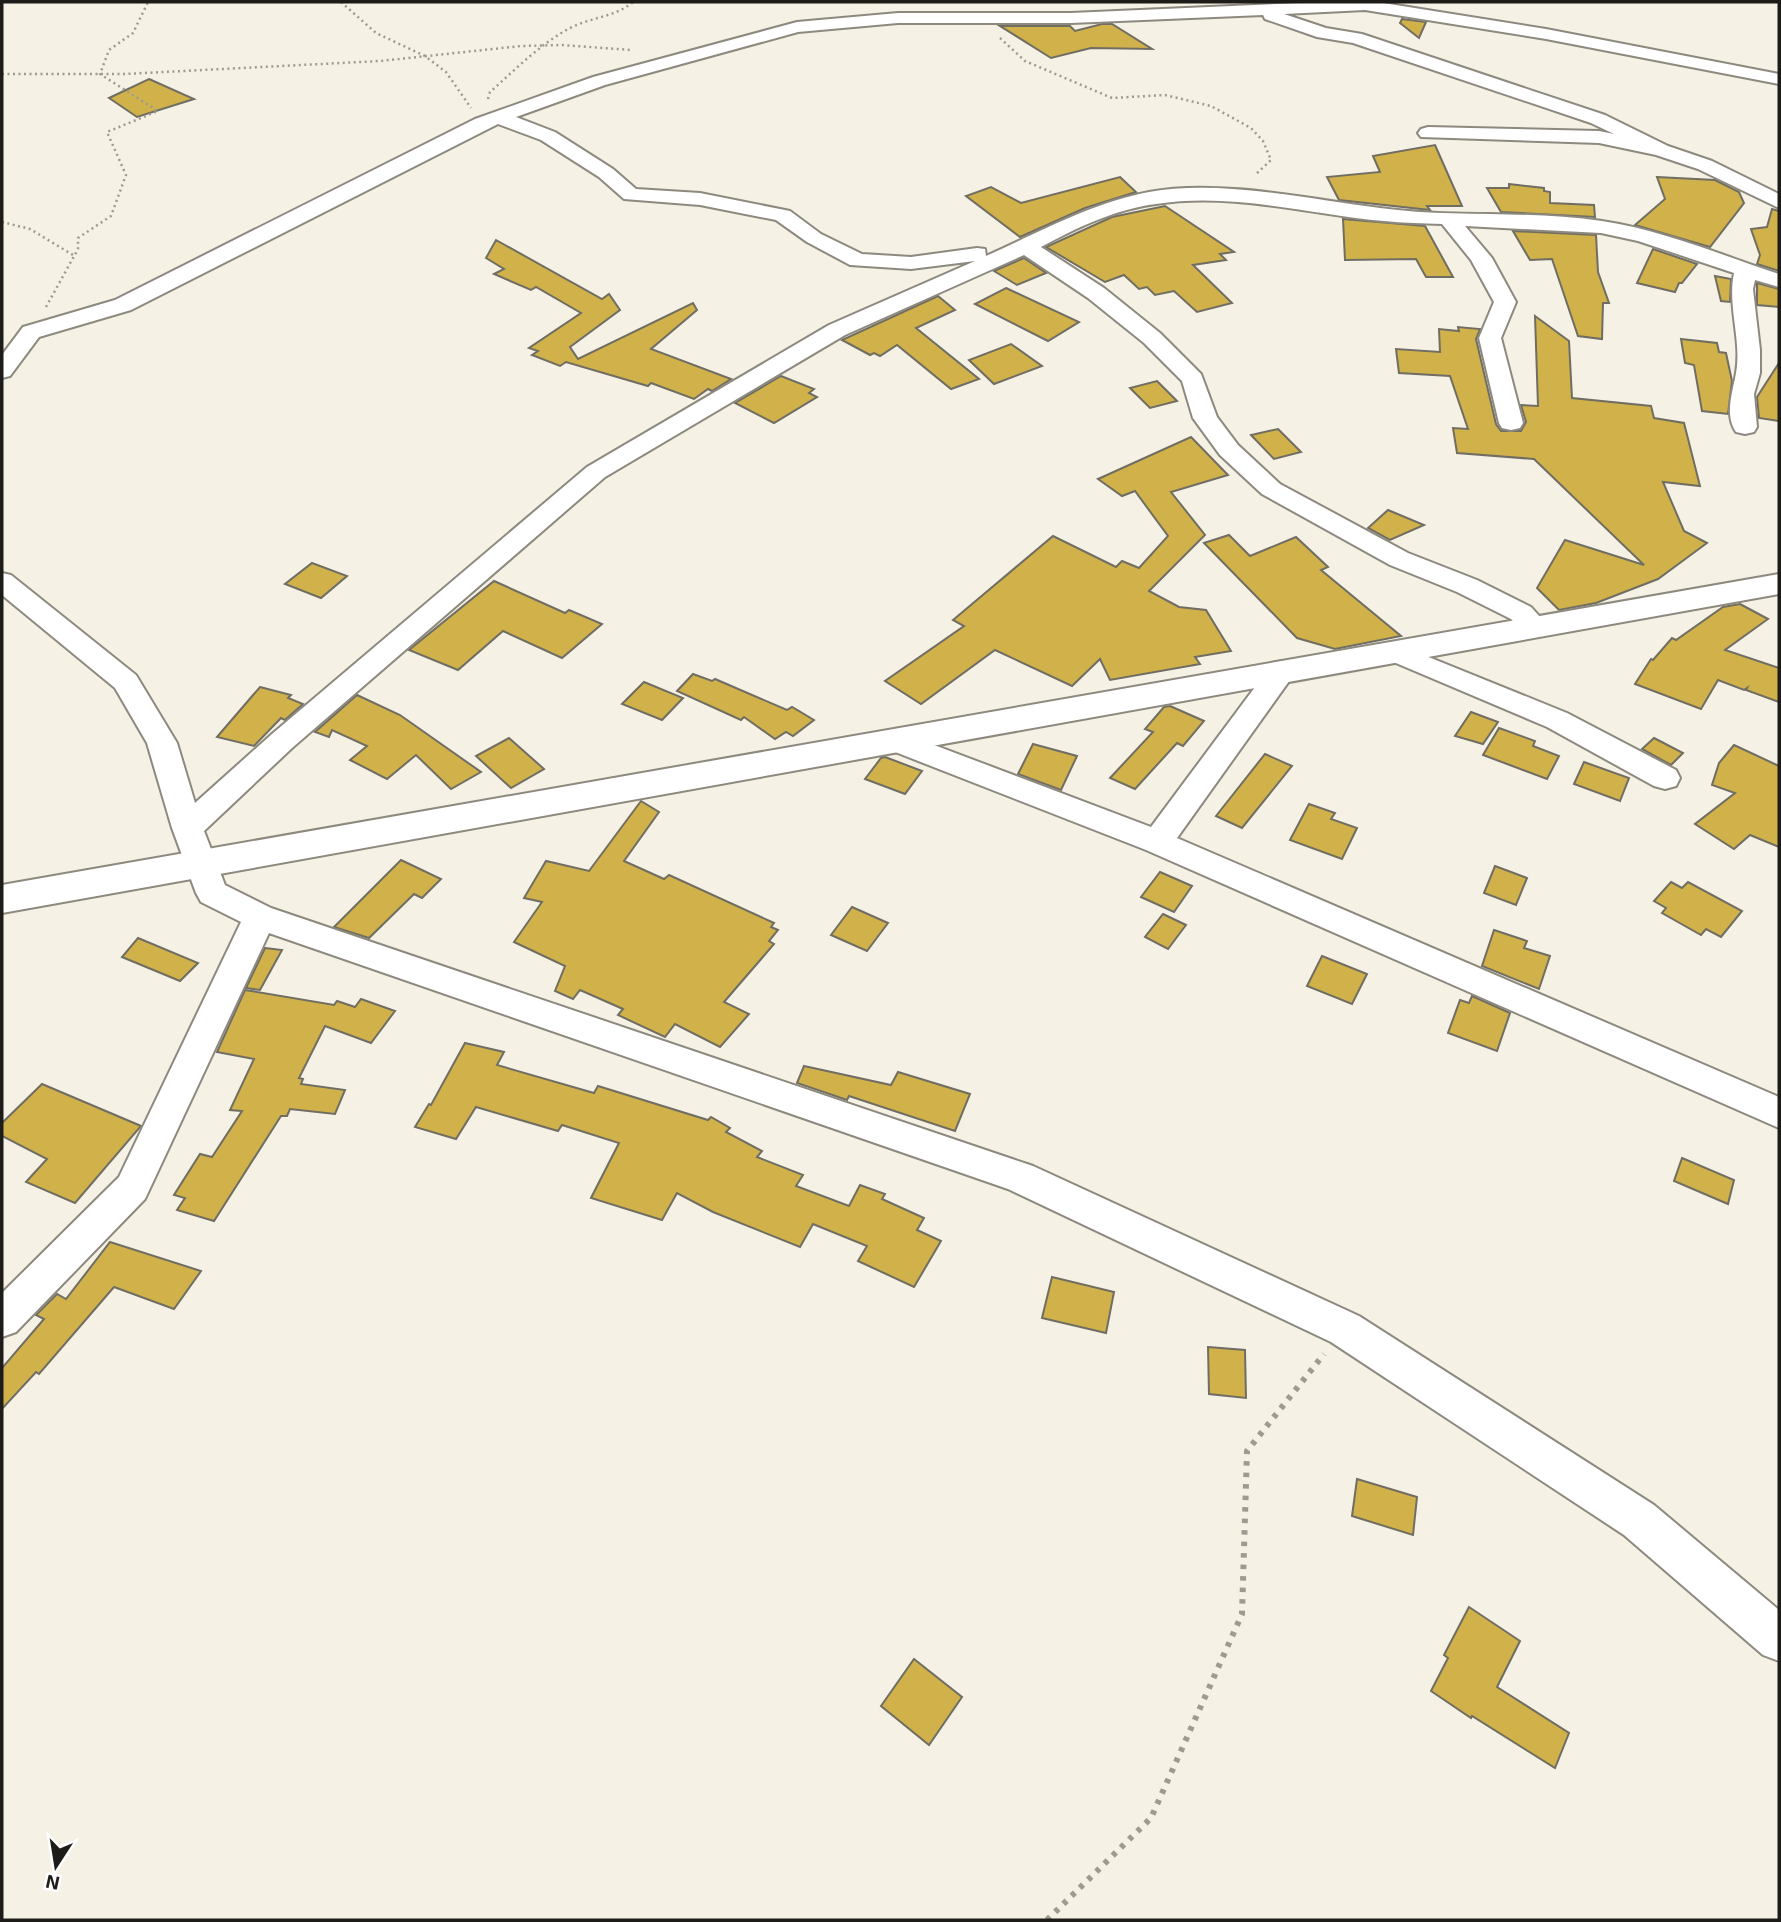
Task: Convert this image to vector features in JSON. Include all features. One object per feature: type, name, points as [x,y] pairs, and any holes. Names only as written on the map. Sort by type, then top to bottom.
[{"type":"main road","points":[[2,899],[1778,583]]},
{"type":"street","points":[[2,371],[31,332],[123,305],[490,120],[599,81],[797,27],[898,18],[1071,18],[1365,5],[1413,11],[1779,79]]},
{"type":"street","points":[[1254,9],[1322,33],[1356,38],[1561,106],[1598,119],[1661,150]]},
{"type":"street","points":[[490,120],[548,136],[606,173],[631,195],[700,199],[783,215],[814,238],[858,260],[911,263],[1023,247],[1096,293],[1152,338],[1193,379],[1205,418],[1229,450],[1271,489],[1399,559],[1467,586],[1521,612],[1536,628]]},
{"type":"street","points":[[1429,133],[1599,137],[1661,150],[1705,165],[1779,202]]},
{"type":"street","points":[[187,828],[292,732],[596,472],[838,330],[1023,247],[1070,223],[1150,198],[1188,194],[1297,201],[1383,215],[1601,227],[1643,236],[1779,281]]},
{"type":"street","points":[[1448,218],[1481,258],[1505,302],[1490,338],[1511,423]]},
{"type":"street","points":[[1745,427],[1742,394],[1748,373],[1749,350],[1742,289],[1746,270]]},
{"type":"street","points":[[2,582],[126,682],[162,743],[187,828],[212,894],[260,917],[1020,1177],[1345,1329],[1639,1520],[1779,1639]]},
{"type":"street","points":[[1394,652],[1557,720],[1665,778]]},
{"type":"street","points":[[1157,842],[1283,670]]},
{"type":"street","points":[[895,741],[1157,842],[1779,1113]]},
{"type":"street","points":[[2,1319],[132,1188],[260,917]]},
{"type":"path","points":[[100,74],[109,50],[134,33],[148,2]]},
{"type":"path","points":[[341,2],[376,33],[425,55],[446,72],[490,120]]},
{"type":"path","points":[[490,120],[490,92],[543,46],[574,26],[622,13],[633,2]]},
{"type":"path","points":[[990,34],[1000,38],[1025,61],[1112,98],[1165,95],[1211,106],[1251,128],[1262,141],[1271,160],[1257,174],[1221,196]]},
{"type":"path","points":[[2,74],[100,74],[380,61],[543,46],[639,50]]},
{"type":"path","points":[[31,332],[78,249],[78,238],[111,216],[125,175],[107,132],[158,111],[126,91],[122,83],[100,74]]},
{"type":"path","points":[[2,222],[13,223],[48,237],[73,255],[69,265]]},
{"type":"path","points":[[1047,1920],[1151,1818],[1242,1615],[1247,1451],[1345,1329]]},
{"type":"building","points":[[1402,19],[1426,22],[1419,38],[1400,23]]},
{"type":"building","points":[[1112,24],[1152,49],[1091,48],[1051,58],[1000,26],[1070,26],[1075,31]]},
{"type":"building","points":[[149,79],[194,99],[137,117],[109,98]]},
{"type":"building","points":[[1435,145],[1462,206],[1427,206],[1430,210],[1339,200],[1327,177],[1380,172],[1373,156]]},
{"type":"building","points":[[1120,177],[1136,192],[1085,208],[1020,237],[966,196],[991,187],[1021,203]]},
{"type":"building","points":[[1657,177],[1715,180],[1739,192],[1744,203],[1710,247],[1635,225],[1665,199]]},
{"type":"building","points":[[1509,184],[1544,188],[1544,191],[1550,192],[1550,203],[1594,205],[1595,217],[1501,212],[1487,188],[1509,188]]},
{"type":"building","points":[[1165,206],[1234,252],[1220,254],[1226,260],[1193,265],[1232,303],[1197,312],[1174,291],[1155,295],[1147,287],[1139,289],[1124,275],[1105,282],[1046,247],[1112,217]]},
{"type":"building","points":[[1772,209],[1779,211],[1779,271],[1757,264],[1760,255],[1751,229],[1767,227]]},
{"type":"building","points":[[1343,219],[1425,226],[1453,277],[1426,277],[1416,259],[1345,260]]},
{"type":"building","points":[[1513,231],[1596,235],[1598,272],[1609,303],[1603,303],[1602,339],[1578,336],[1552,259],[1530,260]]},
{"type":"building","points":[[496,240],[602,299],[609,294],[620,310],[570,347],[578,359],[693,303],[697,310],[651,349],[731,379],[712,391],[708,389],[694,399],[651,383],[648,386],[566,362],[560,366],[532,355],[538,351],[529,348],[581,313],[536,287],[531,290],[494,274],[504,269],[486,258]]},
{"type":"building","points":[[1653,249],[1697,264],[1682,283],[1679,283],[1675,292],[1637,283]]},
{"type":"building","points":[[1024,258],[1046,273],[1017,285],[994,271]]},
{"type":"building","points":[[1715,276],[1731,279],[1730,302],[1721,301]]},
{"type":"building","points":[[1757,283],[1779,289],[1779,307],[1757,305]]},
{"type":"building","points":[[1006,288],[1079,322],[1048,341],[975,304]]},
{"type":"building","points":[[938,296],[955,310],[916,328],[979,379],[951,389],[897,345],[880,356],[874,353],[870,355],[842,340]]},
{"type":"building","points":[[1535,316],[1569,341],[1572,398],[1651,406],[1654,418],[1684,423],[1700,486],[1663,482],[1684,531],[1707,543],[1658,579],[1596,603],[1559,610],[1537,588],[1565,540],[1644,565],[1534,459],[1457,453],[1453,428],[1468,429],[1450,376],[1399,373],[1396,349],[1440,352],[1439,329],[1480,329],[1476,339],[1496,424],[1501,431],[1521,431],[1526,422],[1521,405],[1538,406]]},
{"type":"building","points":[[1681,339],[1717,343],[1719,352],[1726,353],[1732,381],[1728,414],[1702,411],[1694,365],[1685,363]]},
{"type":"building","points":[[1011,344],[1042,366],[994,384],[969,360]]},
{"type":"building","points":[[1779,363],[1779,421],[1759,418],[1757,397]]},
{"type":"building","points":[[781,376],[814,389],[809,393],[817,397],[774,423],[735,403]]},
{"type":"building","points":[[1157,381],[1177,401],[1150,408],[1130,388]]},
{"type":"building","points":[[1278,429],[1301,452],[1274,459],[1251,435]]},
{"type":"building","points":[[1191,437],[1228,475],[1171,492],[1205,535],[1149,591],[1179,607],[1206,610],[1231,651],[1195,657],[1200,664],[1110,680],[1100,659],[1072,686],[995,650],[921,704],[885,681],[964,626],[953,620],[1053,536],[1116,567],[1122,561],[1139,568],[1168,536],[1135,491],[1122,496],[1098,479]]},
{"type":"building","points":[[1388,510],[1424,525],[1390,540],[1368,528]]},
{"type":"building","points":[[1229,535],[1250,556],[1296,537],[1328,567],[1321,570],[1401,636],[1335,649],[1297,638],[1204,543]]},
{"type":"building","points":[[312,563],[347,576],[321,598],[285,584]]},
{"type":"building","points":[[494,581],[565,613],[569,610],[602,624],[562,658],[503,631],[458,670],[409,650]]},
{"type":"building","points":[[1740,604],[1768,619],[1725,650],[1779,668],[1779,702],[1746,690],[1747,688],[1744,690],[1718,680],[1701,709],[1635,684],[1651,659],[1653,660],[1672,638],[1676,640],[1723,607]]},
{"type":"building","points":[[693,674],[712,681],[715,679],[787,710],[792,707],[814,720],[793,736],[786,732],[775,739],[744,717],[741,720],[677,691]]},
{"type":"building","points":[[644,682],[683,698],[662,720],[622,704]]},
{"type":"building","points":[[260,687],[291,695],[288,698],[303,704],[285,720],[281,718],[254,746],[217,737]]},
{"type":"building","points":[[357,695],[400,715],[481,772],[451,789],[416,755],[387,779],[350,760],[367,746],[332,730],[329,737],[315,732]]},
{"type":"building","points":[[1170,706],[1204,721],[1183,746],[1177,743],[1135,789],[1110,778],[1153,732],[1145,729],[1164,707]]},
{"type":"building","points":[[1471,712],[1498,722],[1483,744],[1455,736]]},
{"type":"building","points":[[1499,728],[1535,741],[1533,746],[1559,756],[1547,779],[1483,755]]},
{"type":"building","points":[[509,738],[544,769],[511,788],[476,756]]},
{"type":"building","points":[[1654,738],[1683,753],[1671,765],[1642,749]]},
{"type":"building","points":[[1033,744],[1077,756],[1061,790],[1018,774]]},
{"type":"building","points":[[1734,745],[1779,766],[1779,847],[1750,835],[1734,849],[1695,824],[1735,793],[1712,785],[1719,763]]},
{"type":"building","points":[[1265,754],[1292,766],[1242,828],[1216,816]]},
{"type":"building","points":[[885,757],[922,771],[905,794],[865,779],[881,758]]},
{"type":"building","points":[[1584,762],[1629,778],[1620,801],[1574,784]]},
{"type":"building","points":[[641,801],[659,812],[624,861],[664,879],[669,875],[774,923],[771,927],[778,930],[769,941],[774,944],[724,1002],[749,1014],[720,1047],[675,1024],[665,1037],[618,1015],[623,1009],[580,990],[573,999],[555,991],[565,966],[514,942],[542,902],[524,898],[546,861],[589,871]]},
{"type":"building","points":[[1309,804],[1335,813],[1331,819],[1357,828],[1342,859],[1290,840]]},
{"type":"building","points":[[401,860],[441,879],[422,898],[414,894],[369,938],[334,927]]},
{"type":"building","points":[[1495,866],[1527,878],[1516,905],[1484,893]]},
{"type":"building","points":[[1160,872],[1192,886],[1174,912],[1141,897]]},
{"type":"building","points":[[1671,882],[1682,888],[1688,882],[1742,911],[1721,937],[1706,929],[1701,935],[1662,913],[1666,908],[1654,901]]},
{"type":"building","points":[[852,907],[888,923],[867,951],[831,935]]},
{"type":"building","points":[[1163,914],[1186,925],[1168,949],[1145,937]]},
{"type":"building","points":[[1494,930],[1527,941],[1524,948],[1550,956],[1539,989],[1482,966]]},
{"type":"building","points":[[138,938],[198,963],[180,981],[122,957]]},
{"type":"building","points":[[265,948],[282,950],[260,990],[246,988]]},
{"type":"building","points":[[1322,956],[1367,974],[1352,1004],[1307,986]]},
{"type":"building","points":[[245,990],[334,1005],[337,1001],[355,1007],[361,999],[395,1011],[371,1043],[325,1026],[299,1078],[303,1079],[301,1084],[345,1090],[335,1114],[290,1109],[287,1116],[281,1116],[214,1221],[177,1210],[185,1198],[174,1195],[200,1154],[212,1157],[242,1111],[230,1110],[254,1059],[217,1052]]},
{"type":"building","points":[[1472,996],[1510,1013],[1497,1051],[1448,1033],[1460,1000],[1469,1003]]},
{"type":"building","points":[[465,1043],[504,1052],[497,1065],[594,1093],[598,1086],[708,1120],[711,1117],[730,1128],[726,1132],[762,1151],[757,1157],[803,1175],[796,1186],[849,1206],[860,1185],[885,1194],[882,1199],[924,1218],[917,1230],[941,1241],[914,1287],[858,1261],[867,1246],[813,1224],[800,1247],[713,1212],[677,1193],[662,1220],[591,1198],[619,1143],[562,1125],[558,1131],[476,1107],[456,1139],[415,1127],[429,1104],[431,1105]]},
{"type":"building","points":[[804,1066],[891,1085],[898,1072],[970,1094],[955,1131],[849,1096],[847,1100],[797,1083]]},
{"type":"building","points":[[42,1084],[141,1126],[75,1203],[26,1182],[47,1159],[2,1136],[2,1123]]},
{"type":"building","points":[[1682,1158],[1734,1180],[1728,1204],[1674,1181]]},
{"type":"building","points":[[110,1242],[201,1271],[174,1309],[114,1287],[39,1374],[36,1372],[2,1409],[2,1368],[44,1319],[36,1315],[57,1294],[66,1299]]},
{"type":"building","points":[[1052,1277],[1114,1292],[1106,1333],[1042,1318]]},
{"type":"building","points":[[1208,1347],[1245,1350],[1246,1398],[1209,1394]]},
{"type":"building","points":[[1357,1479],[1417,1497],[1413,1535],[1352,1516]]},
{"type":"building","points":[[1469,1607],[1520,1641],[1497,1687],[1569,1733],[1555,1768],[1431,1691],[1448,1658],[1444,1655]]},
{"type":"building","points":[[914,1659],[962,1697],[929,1745],[881,1706]]}]
